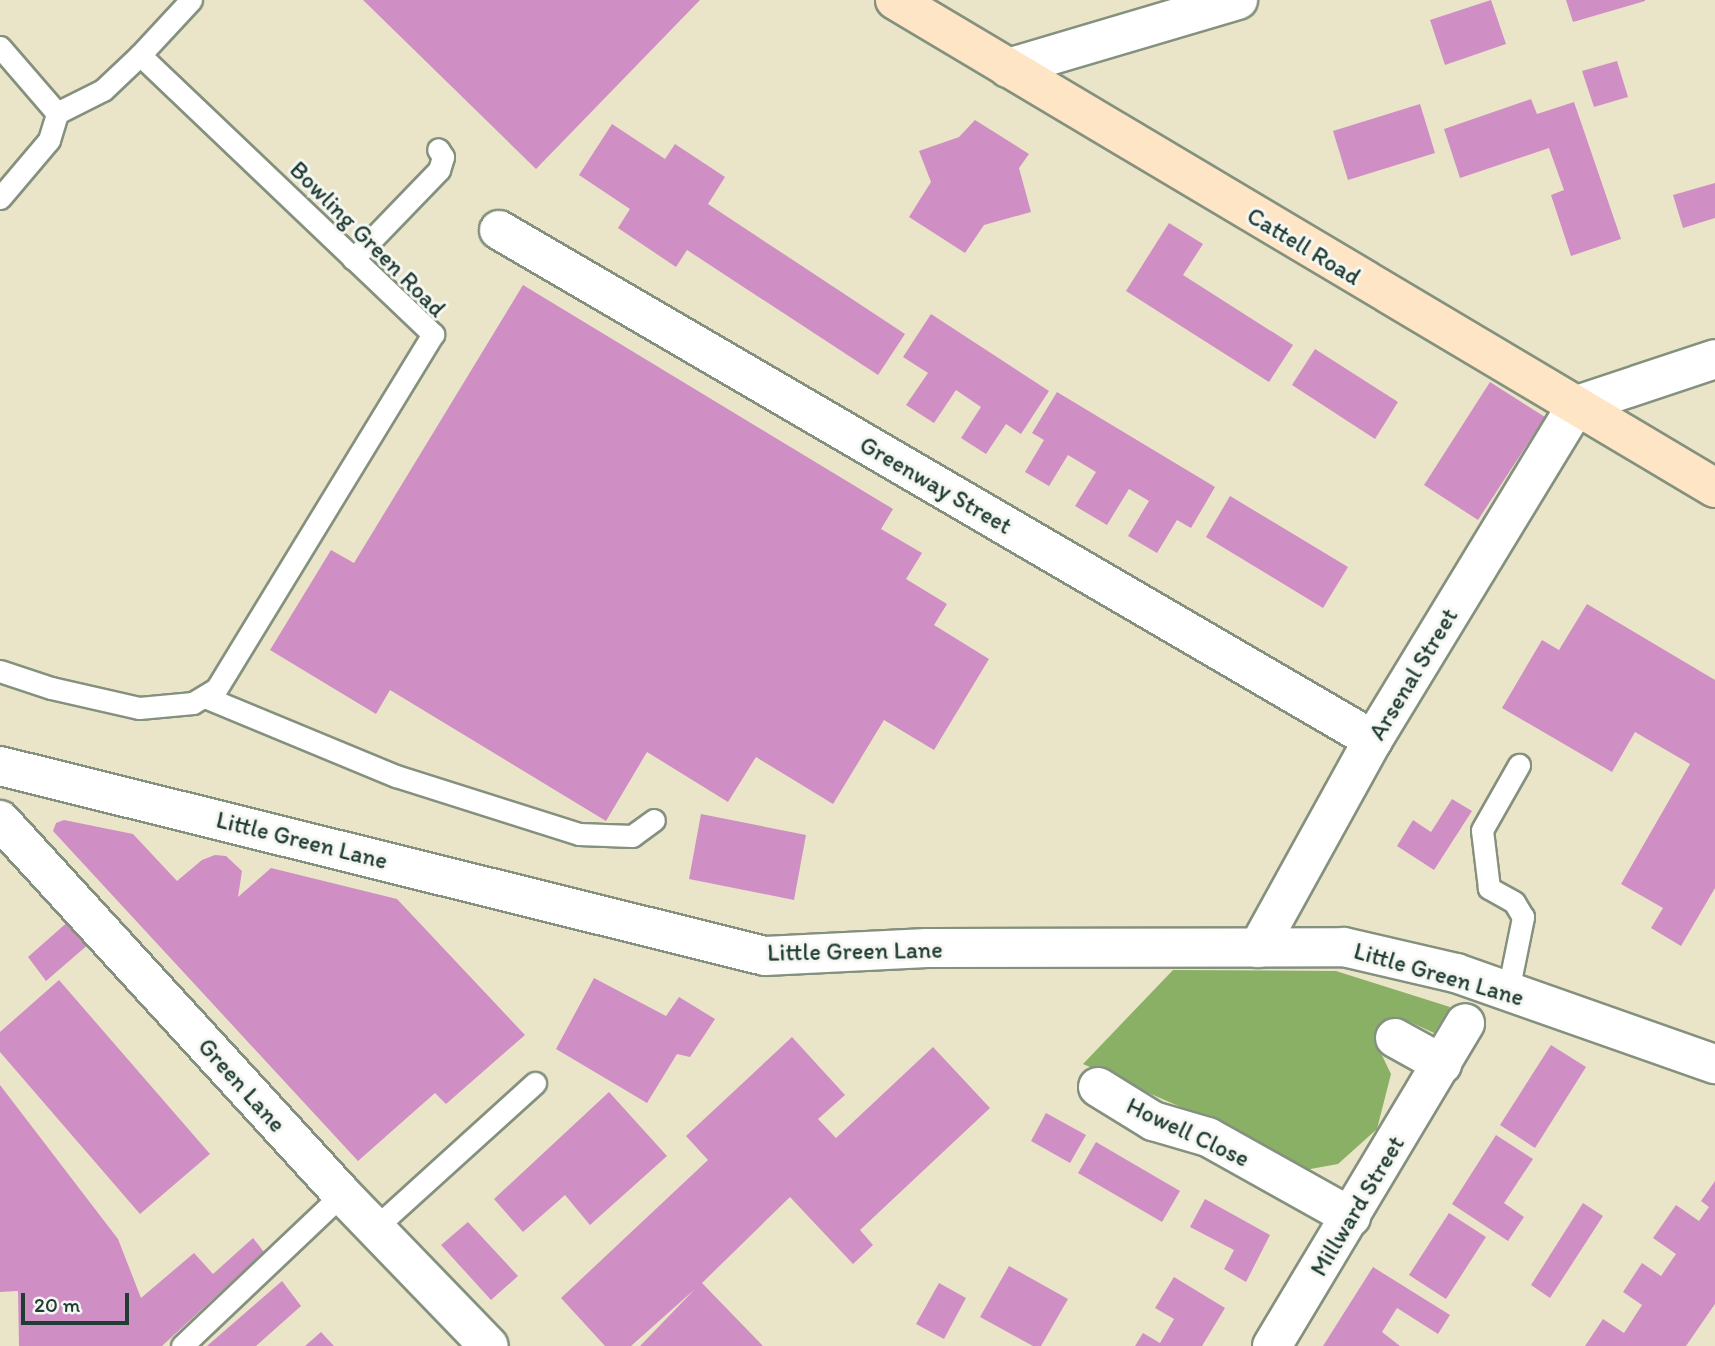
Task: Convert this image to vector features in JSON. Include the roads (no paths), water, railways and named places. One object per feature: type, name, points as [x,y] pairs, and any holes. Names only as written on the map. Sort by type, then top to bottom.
[{"type":"main road","name":"Cattell Road","points":[[895,0],[1715,488]]},
{"type":"street","points":[[1008,68],[1238,0]]},
{"type":"street","name":"Greenway Street","points":[[499,230],[1373,740]]},
{"type":"street","points":[[1577,405],[1715,359]]},
{"type":"street","name":"Arsenal Street","points":[[1258,948],[1373,740],[1577,405]]},
{"type":"street","name":"Little Green Lane","points":[[0,766],[765,956],[927,948],[1344,947],[1456,973],[1715,1064]]},
{"type":"street","name":"Green Lane","points":[[0,820],[342,1195],[489,1346]]},
{"type":"street","name":"Millward Street","points":[[1272,1346],[1465,1023]]},
{"type":"street","points":[[1395,1038],[1442,1065]]},
{"type":"street","name":"Howell Close","points":[[1098,1087],[1153,1121],[1208,1138],[1351,1217]]},
{"type":"lane","points":[[0,198],[49,140],[57,113],[103,90],[191,0]]},
{"type":"lane","points":[[0,47],[57,113]]},
{"type":"lane","name":"Bowling Green Road","points":[[140,55],[433,334],[227,675],[205,697]]},
{"type":"lane","points":[[0,56],[29,79]]},
{"type":"lane","points":[[353,259],[439,170],[443,157],[438,149]]},
{"type":"lane","points":[[0,671],[51,688],[139,708],[193,703],[205,697],[396,776],[579,834],[632,836],[654,820]]},
{"type":"lane","points":[[1508,991],[1523,917],[1514,902],[1489,888],[1482,830],[1519,765]]},
{"type":"lane","points":[[375,1228],[535,1083]]},
{"type":"lane","points":[[182,1346],[342,1195]]}]
